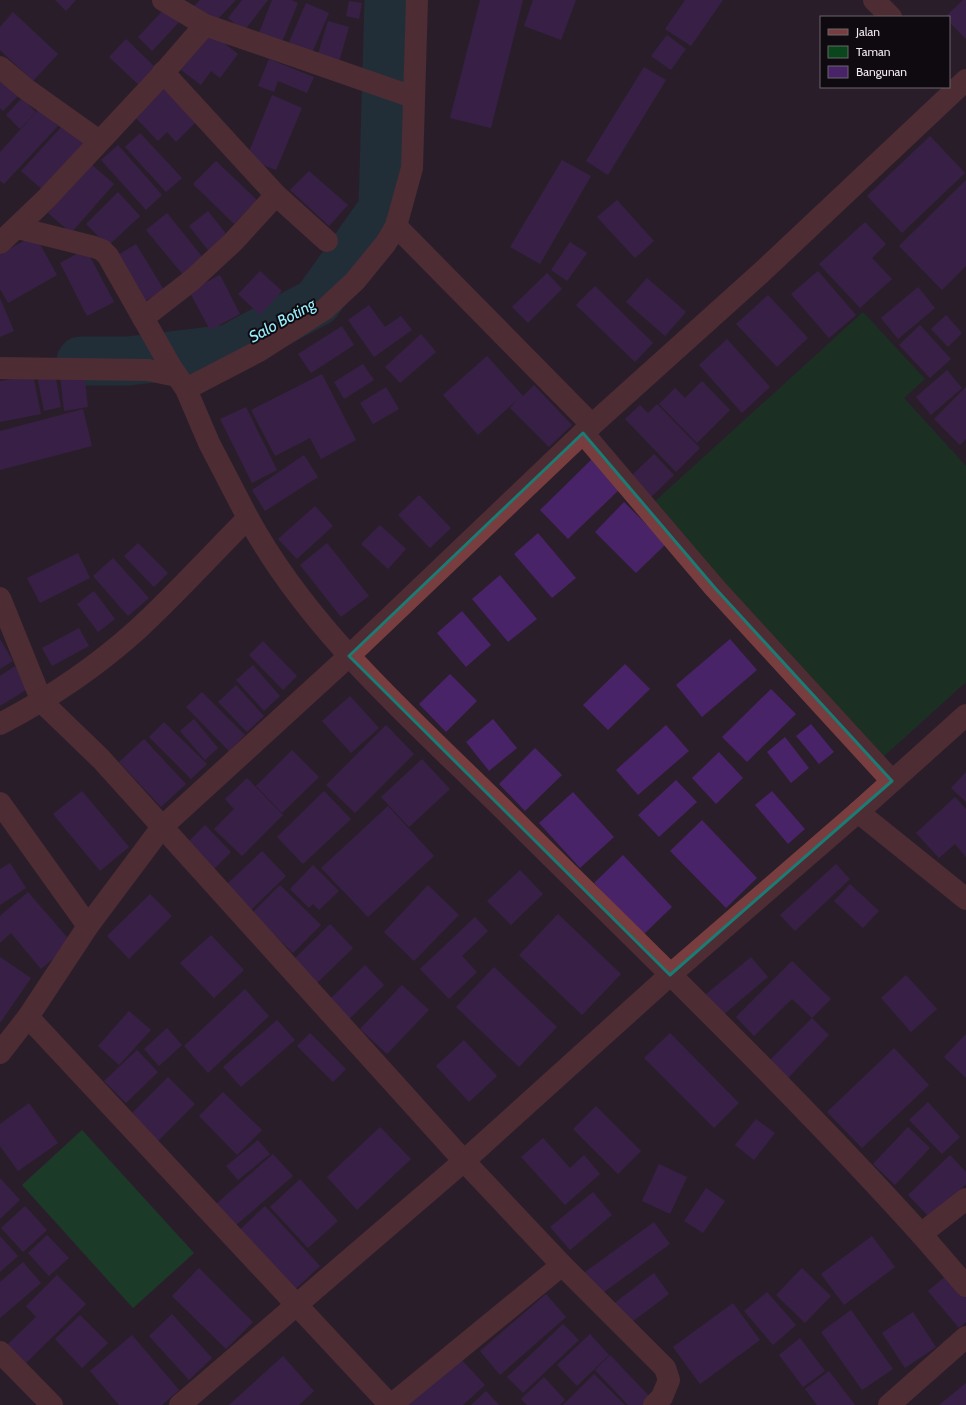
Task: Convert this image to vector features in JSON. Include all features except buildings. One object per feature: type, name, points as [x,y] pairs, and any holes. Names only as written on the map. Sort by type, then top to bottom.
[{"type":"street","points":[[163,0],[205,25],[408,95]]},
{"type":"street","points":[[0,368],[148,370],[178,377],[259,351],[325,309],[355,281],[386,243],[396,226],[412,168],[408,95],[417,0]]},
{"type":"street","points":[[874,0],[890,16]]},
{"type":"street","points":[[0,243],[18,228],[205,25]]},
{"type":"street","points":[[0,67],[26,89],[99,141]]},
{"type":"street","points":[[163,72],[276,195],[326,241]]},
{"type":"street","points":[[0,1053],[28,1017],[88,926],[162,827],[349,656],[588,429],[763,271],[961,81]]},
{"type":"street","points":[[147,325],[233,242],[276,195]]},
{"type":"street","points":[[396,226],[588,429],[715,588],[892,781]]},
{"type":"street","points":[[18,228],[85,244],[102,250],[108,256],[178,377],[209,444],[248,518],[280,572],[349,656],[795,1099],[921,1234],[966,1286]]},
{"type":"street","points":[[0,724],[42,702],[93,666],[138,629],[248,518]]},
{"type":"street","points":[[0,598],[42,702],[101,759],[464,1161],[562,1266],[665,1368],[669,1380],[662,1397],[654,1405]]},
{"type":"street","points":[[180,1405],[298,1306],[464,1161],[670,975],[858,812],[966,714]]},
{"type":"street","points":[[0,803],[88,926]]},
{"type":"street","points":[[858,812],[966,899]]},
{"type":"street","points":[[28,1017],[391,1405],[562,1266]]},
{"type":"street","points":[[921,1234],[966,1199]]},
{"type":"street","points":[[889,1405],[966,1336]]},
{"type":"street","points":[[0,1352],[52,1405]]},
{"type":"highlighted area","points":[[583,433],[715,588],[892,781],[670,975],[349,656]]},
{"type":"green space","points":[[863,312],[925,379],[904,398],[966,466],[966,682],[882,758],[652,504]]},
{"type":"green space","points":[[82,1130],[194,1253],[133,1308],[22,1185]]},
{"type":"waterway","name":"Salo Boting","points":[[81,361],[128,361],[229,349],[317,302],[383,209],[389,0]]}]
